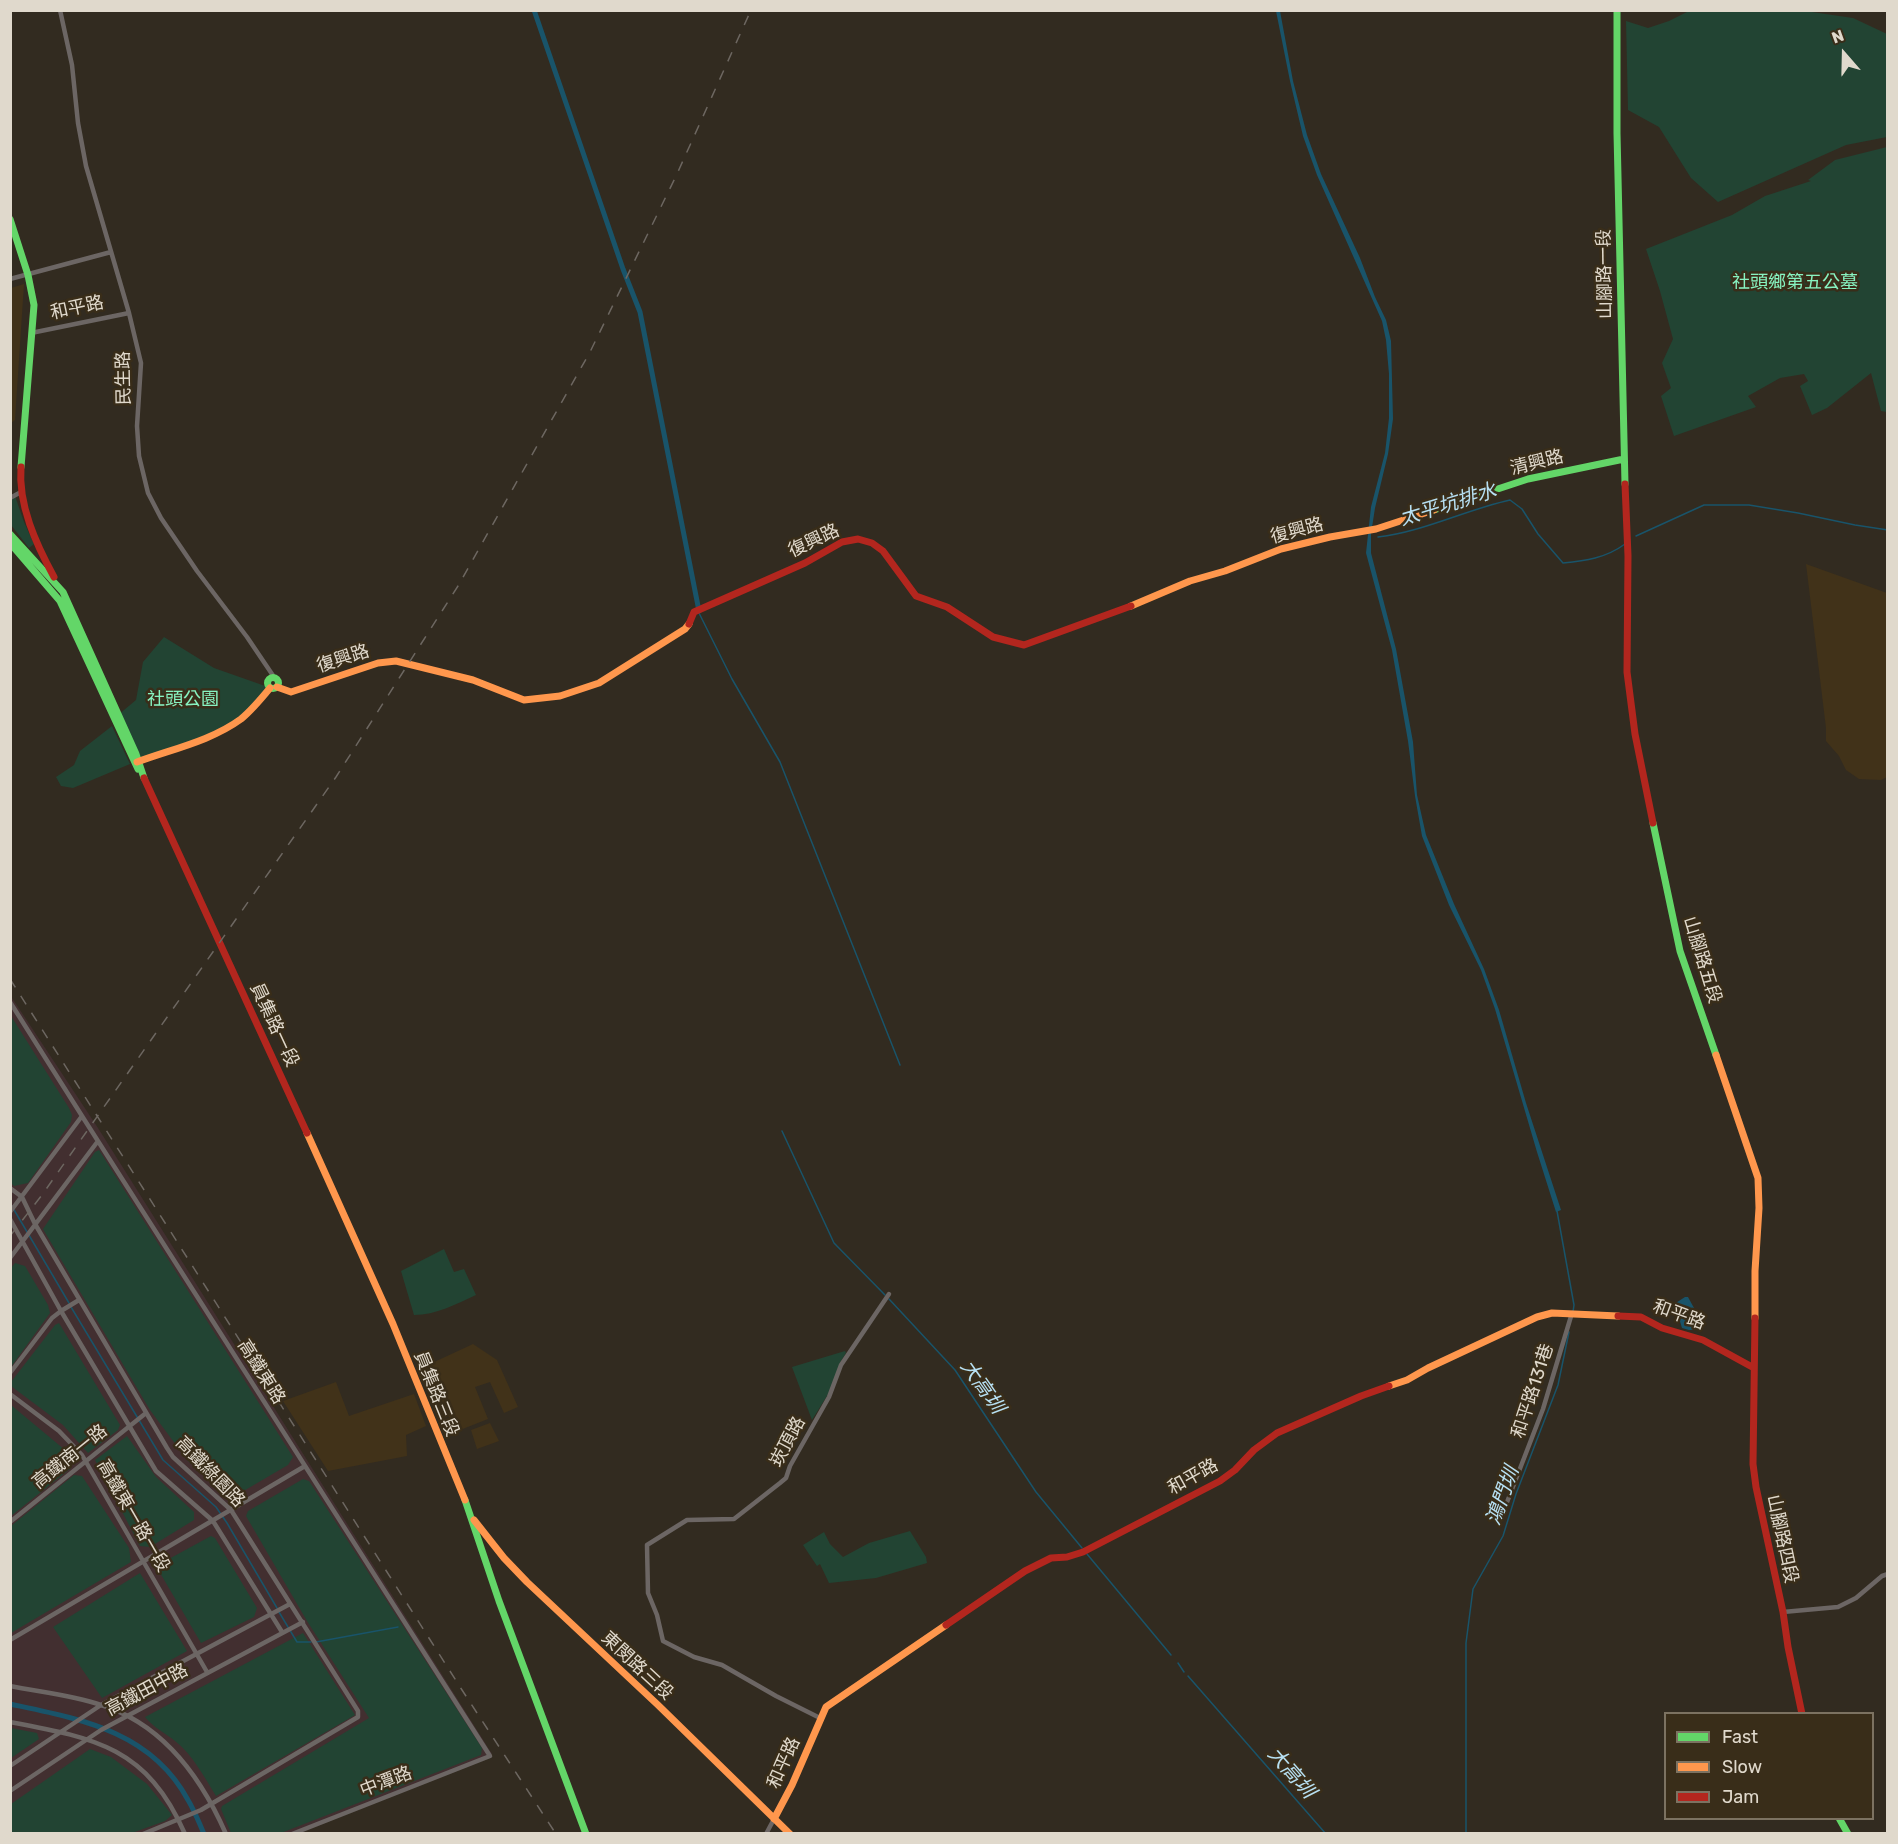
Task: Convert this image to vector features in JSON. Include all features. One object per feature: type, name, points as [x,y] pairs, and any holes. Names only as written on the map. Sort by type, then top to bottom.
[{"type":"main road","name":"山腳路一段","points":[[1617,10],[1617,133],[1624,459],[1628,537]]},
{"type":"main road","name":"員集路一段","points":[[10,219],[28,275],[33,304],[21,492],[45,561],[63,592],[137,763]]},
{"type":"main road","name":"清興路","points":[[1357,533],[1376,529],[1528,478],[1624,459]]},
{"type":"main road","name":"復興路","points":[[273,687],[291,692],[378,663],[396,661],[473,680],[524,700],[560,696],[599,683],[685,628],[690,623],[694,612],[805,563],[842,542],[858,539],[872,543],[884,551],[916,596],[947,607],[993,637],[1024,645],[1111,614],[1190,581],[1225,571],[1281,549],[1357,533]]},
{"type":"main road","points":[[10,534],[63,592],[60,601]]},
{"type":"main road","name":"山腳路五段","points":[[1628,537],[1626,659],[1635,734],[1680,951],[1758,1178],[1754,1368]]},
{"type":"main road","name":"員集路一段","points":[[10,543],[60,601],[145,780],[375,1282]]},
{"type":"main road","points":[[137,763],[198,742],[231,726],[257,706],[273,687],[268,681],[271,677],[274,678]]},
{"type":"main road","name":"員集路三段","points":[[375,1282],[471,1516]]},
{"type":"main road","name":"和平路","points":[[774,1819],[792,1785],[826,1707],[1024,1571],[1051,1558],[1067,1557],[1085,1551],[1220,1481],[1276,1433],[1361,1396],[1407,1380],[1537,1317],[1552,1313],[1641,1317],[1662,1328],[1703,1340],[1754,1368]]},
{"type":"main road","name":"山腳路四段","points":[[1754,1368],[1753,1452],[1756,1487],[1802,1712]]},
{"type":"main road","points":[[471,1516],[499,1601],[586,1833]]},
{"type":"main road","name":"東閔路三段","points":[[471,1516],[504,1558],[527,1582],[790,1833]]},
{"type":"main road","points":[[1840,1820],[1848,1833]]},
{"type":"street","name":"民生路","points":[[60,10],[72,64],[78,123],[86,166],[129,313],[141,363],[137,426],[139,456],[148,493],[161,518],[197,571],[248,637],[274,678]]},
{"type":"street","points":[[10,279],[111,252]]},
{"type":"street","name":"和平路","points":[[31,333],[129,313]]},
{"type":"street","points":[[10,498],[21,492]]},
{"type":"street","name":"高鐵東路","points":[[10,1002],[490,1756]]},
{"type":"street","points":[[10,1212],[82,1116]]},
{"type":"street","points":[[10,1258],[98,1141]]},
{"type":"street","name":"高鐵綠園路","points":[[10,1188],[22,1197],[35,1224],[173,1457],[231,1510],[358,1711],[358,1717],[212,1803]]},
{"type":"street","name":"高鐵綠園路","points":[[10,1219],[61,1311],[156,1471],[213,1521],[282,1632]]},
{"type":"street","name":"崁頂路","points":[[820,1718],[722,1665],[700,1659],[663,1641],[648,1593],[647,1545],[687,1521],[734,1518],[786,1478],[829,1397],[841,1365],[889,1294]]},
{"type":"street","points":[[10,1373],[52,1318],[80,1300]]},
{"type":"street","name":"和平路131巷","points":[[1504,1510],[1543,1409],[1573,1313]]},
{"type":"street","name":"高鐵東一路一段","points":[[10,1394],[59,1431],[82,1455],[207,1672]]},
{"type":"street","name":"高鐵南一路","points":[[10,1522],[146,1413]]},
{"type":"street","points":[[10,1640],[304,1466]]},
{"type":"street","points":[[1783,1612],[1839,1607],[1856,1598],[1887,1574]]},
{"type":"street","name":"高鐵田中路","points":[[10,1766],[101,1705],[290,1604]]},
{"type":"street","name":"高鐵田中路","points":[[10,1791],[87,1738],[303,1622]]},
{"type":"street","points":[[10,1686],[101,1705],[128,1715],[168,1744],[186,1763],[212,1803],[226,1833]]},
{"type":"street","points":[[10,1722],[61,1731],[114,1749],[145,1772],[160,1789],[172,1807],[184,1833]]},
{"type":"street","name":"中潭路","points":[[292,1833],[490,1756]]},
{"type":"street","points":[[143,1833],[201,1810],[212,1803]]},
{"type":"street","name":"和平路","points":[[766,1833],[774,1819]]},
{"type":"shaded area","points":[[24,284],[15,420],[11,423],[11,288]]},
{"type":"shaded area","points":[[1806,564],[1887,593],[1887,777],[1881,780],[1859,779],[1846,770],[1839,756],[1826,741]]},
{"type":"shaded area","points":[[10,995],[98,1128],[492,1754],[291,1833],[11,1833]]},
{"type":"shaded area","points":[[473,1344],[497,1360],[518,1407],[504,1413],[490,1382],[475,1387],[488,1419],[455,1432],[431,1374],[420,1378],[417,1370]]},
{"type":"shaded area","points":[[336,1382],[349,1416],[414,1394],[426,1426],[406,1435],[407,1456],[328,1471],[283,1401]]},
{"type":"shaded area","points":[[490,1423],[499,1441],[477,1449],[471,1430]]},
{"type":"green space","points":[[1689,11],[1805,11],[1853,18],[1887,34],[1887,137],[1846,145],[1718,202],[1691,178],[1659,127],[1628,110],[1626,21],[1648,28]]},
{"type":"green space","name":"社頭鄉第五公墓","points":[[1887,147],[1887,412],[1881,411],[1871,373],[1827,408],[1812,415],[1800,386],[1808,381],[1804,374],[1780,378],[1748,396],[1756,407],[1674,436],[1661,396],[1671,388],[1662,363],[1673,339],[1646,249],[1732,215],[1765,196],[1811,181],[1808,180],[1835,160]]},
{"type":"green space","points":[[15,496],[34,544],[29,548],[11,525],[10,499]]},
{"type":"green space","name":"社頭公園","points":[[164,637],[214,668],[268,687],[257,706],[231,726],[139,761],[118,715],[136,700],[143,662]]},
{"type":"green space","points":[[112,726],[130,764],[73,788],[61,786],[56,777],[74,765],[80,751]]},
{"type":"green space","points":[[11,1016],[72,1115],[71,1122],[28,1183],[14,1186],[11,1183]]},
{"type":"green space","points":[[99,1150],[293,1457],[288,1465],[235,1496],[227,1493],[188,1461],[150,1410],[43,1229],[95,1152]]},
{"type":"green space","points":[[444,1249],[454,1272],[464,1269],[476,1295],[438,1311],[414,1315],[401,1271]]},
{"type":"green space","points":[[15,1263],[25,1266],[48,1305],[50,1313],[11,1367],[10,1269]]},
{"type":"green space","points":[[59,1323],[120,1425],[118,1430],[88,1453],[63,1425],[11,1386],[11,1382],[55,1325]]},
{"type":"green space","points":[[845,1351],[830,1391],[812,1420],[792,1367]]},
{"type":"green space","points":[[11,1405],[71,1455],[71,1468],[11,1516]]},
{"type":"green space","points":[[127,1436],[156,1477],[194,1512],[194,1520],[150,1547],[140,1546],[95,1460]]},
{"type":"green space","points":[[74,1475],[82,1476],[129,1548],[131,1562],[11,1633],[11,1526]]},
{"type":"green space","points":[[303,1479],[309,1481],[482,1748],[481,1755],[281,1833],[231,1833],[221,1809],[222,1806],[369,1718],[307,1621],[246,1516],[248,1511]]},
{"type":"green space","points":[[910,1531],[926,1557],[927,1563],[876,1578],[829,1583],[820,1564],[817,1566],[803,1545],[824,1532],[830,1544],[843,1557],[869,1543]]},
{"type":"green space","points":[[211,1536],[215,1538],[257,1608],[254,1617],[201,1643],[156,1566]]},
{"type":"green space","points":[[140,1573],[187,1651],[102,1698],[53,1627]]},
{"type":"green space","points":[[303,1633],[355,1715],[216,1796],[187,1753],[145,1717]]},
{"type":"green space","points":[[11,1728],[37,1733],[39,1739],[11,1758]]},
{"type":"green space","points":[[90,1749],[111,1757],[147,1784],[172,1815],[165,1821],[132,1833],[11,1833],[11,1804]]},
{"type":"water","points":[[1276,11],[1280,11],[1293,81],[1307,135],[1321,174],[1386,320],[1391,341],[1393,419],[1388,454],[1375,508],[1371,553],[1396,649],[1413,742],[1417,795],[1426,835],[1484,969],[1499,1010],[1561,1210],[1556,1212],[1495,1009],[1481,970],[1449,905],[1422,836],[1392,650],[1366,553],[1371,507],[1385,453],[1389,418],[1386,340],[1382,321],[1317,175],[1303,136]]},
{"type":"water","points":[[1688,1297],[1694,1308],[1677,1315],[1671,1306]]},
{"type":"water","points":[[1691,1313],[1697,1314],[1702,1329],[1682,1328],[1679,1318]]},
{"type":"waterway","points":[[534,10],[640,312],[699,611]]},
{"type":"waterway","name":"太平坑排水","points":[[1378,537],[1411,531],[1510,500],[1522,509],[1538,534],[1563,563],[1595,558],[1610,553],[1625,544]]},
{"type":"waterway","name":"太平坑排水","points":[[1636,536],[1704,505],[1749,505],[1888,530]]},
{"type":"waterway","points":[[699,613],[732,679],[780,762],[900,1065]]},
{"type":"waterway","name":"大高圳","points":[[782,1131],[834,1243],[885,1295]]},
{"type":"waterway","points":[[10,1203],[69,1303]]},
{"type":"waterway","name":"鴻門圳","points":[[1557,1211],[1574,1305],[1573,1312]]},
{"type":"waterway","name":"大高圳","points":[[889,1299],[955,1370],[1036,1492],[1082,1548]]},
{"type":"waterway","points":[[71,1307],[163,1460],[216,1507],[277,1608]]},
{"type":"waterway","name":"鴻門圳","points":[[1466,1834],[1466,1643],[1473,1589],[1503,1536],[1516,1494],[1558,1385],[1569,1332]]},
{"type":"waterway","name":"大高圳","points":[[1087,1554],[1171,1655]]},
{"type":"waterway","points":[[279,1612],[297,1642],[311,1642]]},
{"type":"waterway","points":[[316,1642],[398,1627]]},
{"type":"waterway","name":"大高圳","points":[[1178,1663],[1184,1672]]},
{"type":"waterway","name":"大高圳","points":[[1188,1676],[1326,1834]]},
{"type":"waterway","points":[[10,1704],[87,1723],[134,1743],[154,1758],[173,1777],[190,1804],[204,1834]]},
{"type":"railway","points":[[10,1236],[42,1195],[336,777],[458,586],[590,352],[677,174],[751,10]]},
{"type":"railway","points":[[10,979],[556,1834]]},
{"type":"traffic: fast","points":[[1617,10],[1617,133],[1625,484]]},
{"type":"traffic: fast","points":[[10,219],[28,275],[34,305],[21,467]]},
{"type":"traffic: fast","points":[[1434,510],[1528,479],[1624,459]]},
{"type":"traffic: fast","points":[[10,534],[63,592],[136,754],[144,778]]},
{"type":"traffic: fast","points":[[10,543],[60,601],[138,769]]},
{"type":"traffic: fast","points":[[273,677],[279,683],[273,689],[267,683],[273,677]]},
{"type":"traffic: fast","points":[[1653,823],[1680,951],[1716,1055]]},
{"type":"traffic: fast","points":[[465,1500],[499,1601],[586,1834]]},
{"type":"traffic: fast","points":[[1840,1820],[1848,1834]]},
{"type":"traffic: slow","points":[[1131,606],[1190,581],[1225,571],[1281,549],[1376,529],[1434,510]]},
{"type":"traffic: slow","points":[[277,687],[291,692],[378,663],[396,661],[473,680],[524,700],[560,696],[599,683],[685,629],[689,624]]},
{"type":"traffic: slow","points":[[137,762],[204,739],[229,727],[249,712],[270,688]]},
{"type":"traffic: slow","points":[[1716,1055],[1758,1178],[1755,1318]]},
{"type":"traffic: slow","points":[[307,1133],[393,1324],[465,1500]]},
{"type":"traffic: slow","points":[[1389,1386],[1407,1380],[1537,1317],[1552,1313],[1618,1316]]},
{"type":"traffic: slow","points":[[474,1520],[504,1558],[527,1582],[658,1705],[790,1834]]},
{"type":"traffic: slow","points":[[774,1819],[792,1785],[826,1707],[946,1625]]},
{"type":"traffic: jam","points":[[21,467],[25,510],[35,538],[54,577]]},
{"type":"traffic: jam","points":[[1625,484],[1628,556],[1627,672],[1635,734],[1653,823]]},
{"type":"traffic: jam","points":[[689,624],[694,612],[805,563],[842,542],[858,539],[872,543],[883,551],[916,596],[947,607],[993,637],[1024,645],[1131,606]]},
{"type":"traffic: jam","points":[[144,778],[307,1133]]},
{"type":"traffic: jam","points":[[1618,1316],[1641,1317],[1662,1328],[1703,1340],[1754,1368]]},
{"type":"traffic: jam","points":[[1755,1318],[1753,1464],[1802,1712]]},
{"type":"traffic: jam","points":[[946,1625],[1025,1571],[1051,1558],[1067,1557],[1083,1552],[1220,1481],[1235,1470],[1254,1450],[1277,1433],[1389,1386]]}]
